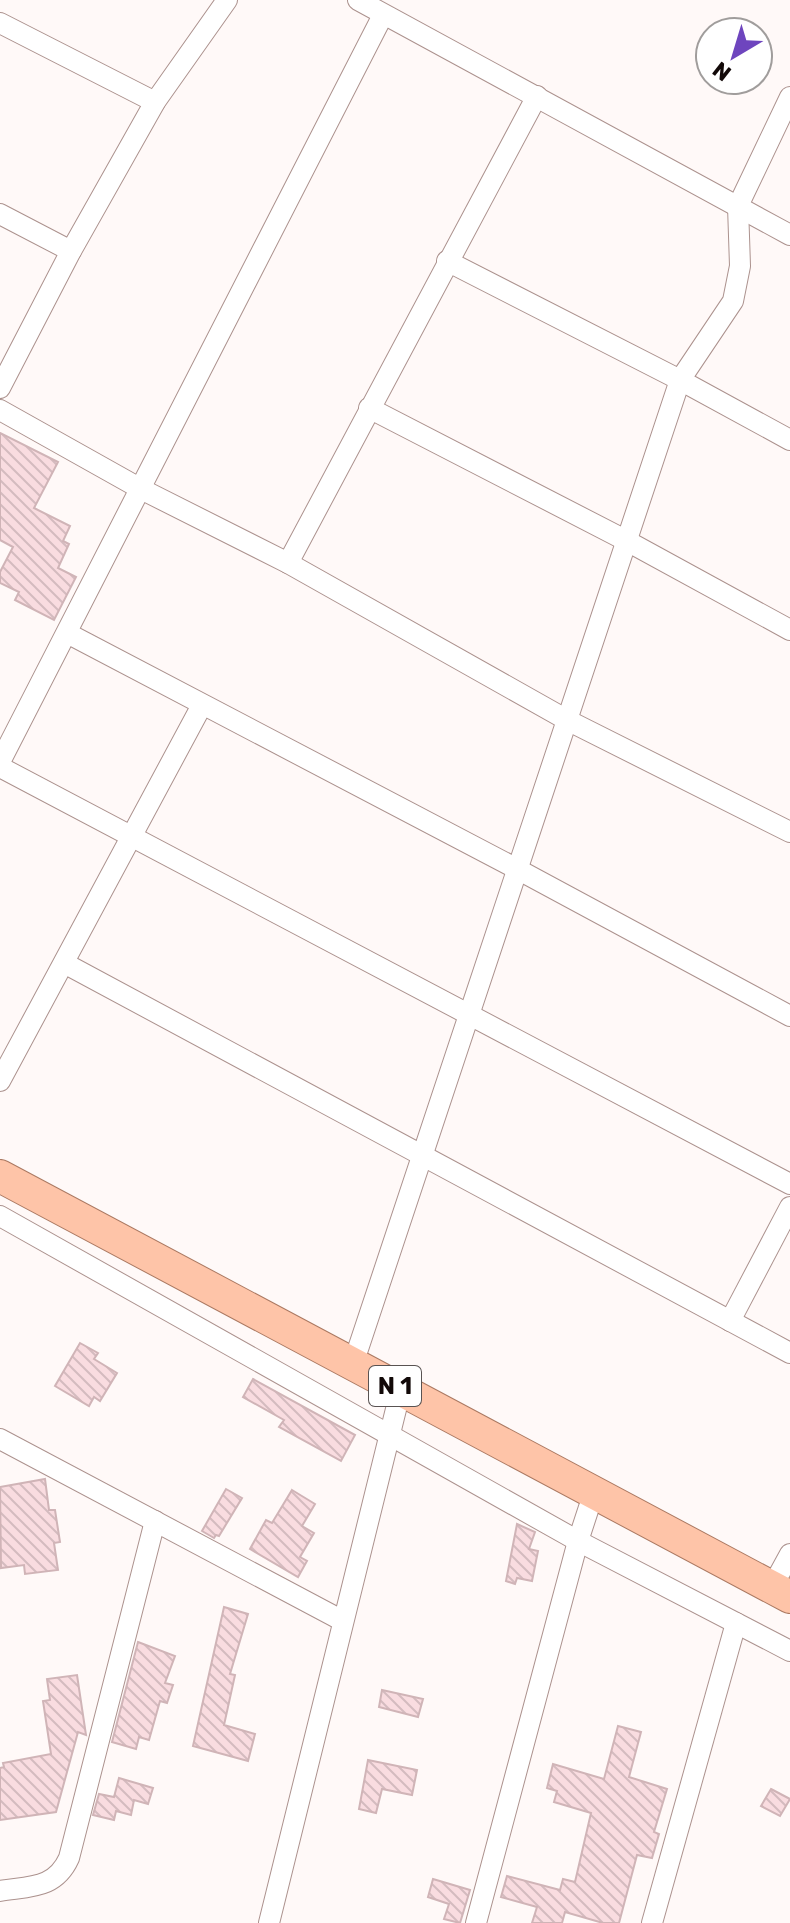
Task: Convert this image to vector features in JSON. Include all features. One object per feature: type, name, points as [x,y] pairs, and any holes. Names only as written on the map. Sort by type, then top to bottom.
[{"type":"highway","name":"N 1","points":[[0,1176],[781,1592]]},
{"type":"street","points":[[0,388],[71,251],[155,102],[227,0]]},
{"type":"street","points":[[358,0],[790,235]]},
{"type":"street","points":[[383,15],[0,764],[131,838],[470,1013],[790,1184]]},
{"type":"street","points":[[0,23],[155,102]]},
{"type":"street","points":[[288,563],[537,96]]},
{"type":"street","points":[[353,1364],[680,380],[733,301],[740,266],[738,206],[790,97]]},
{"type":"street","points":[[0,214],[71,251]]},
{"type":"street","points":[[447,261],[790,440]]},
{"type":"street","points":[[369,408],[627,541],[790,630]]},
{"type":"street","points":[[0,410],[141,489],[288,563],[567,720],[790,832]]},
{"type":"street","points":[[67,633],[790,1016]]},
{"type":"street","points":[[0,1081],[202,705]]},
{"type":"street","points":[[64,963],[790,1353]]},
{"type":"street","points":[[730,1321],[790,1207]]},
{"type":"street","points":[[0,1216],[578,1541],[790,1651]]},
{"type":"street","points":[[269,1923],[401,1389]]},
{"type":"street","points":[[0,1439],[343,1621]]},
{"type":"street","points":[[476,1923],[578,1541],[594,1492]]},
{"type":"street","points":[[0,1891],[51,1882],[62,1873],[69,1858],[155,1521]]},
{"type":"street","points":[[781,1592],[790,1554]]},
{"type":"street","points":[[652,1923],[736,1623]]},
{"type":"building","points":[[0,433],[58,462],[34,508],[70,526],[63,541],[69,544],[58,568],[76,577],[54,620],[15,600],[19,592],[0,583],[0,572],[13,547],[0,540]]},
{"type":"building","points":[[80,1343],[98,1353],[94,1359],[117,1373],[100,1401],[94,1397],[89,1406],[55,1386]]},
{"type":"building","points":[[253,1379],[355,1435],[341,1461],[279,1427],[284,1420],[243,1397]]},
{"type":"building","points":[[45,1479],[49,1510],[55,1510],[60,1542],[54,1543],[58,1570],[25,1574],[24,1565],[1,1568],[0,1487]]},
{"type":"building","points":[[226,1489],[242,1498],[219,1536],[214,1538],[202,1531]]},
{"type":"building","points":[[292,1490],[315,1504],[302,1526],[314,1533],[300,1557],[307,1561],[298,1577],[250,1549],[266,1520],[272,1523]]},
{"type":"building","points":[[517,1524],[535,1532],[529,1549],[538,1551],[532,1581],[517,1578],[515,1584],[506,1581]]},
{"type":"building","points":[[224,1607],[248,1614],[230,1674],[235,1675],[224,1725],[255,1734],[248,1761],[193,1746]]},
{"type":"building","points":[[138,1642],[175,1656],[165,1683],[173,1685],[167,1703],[160,1701],[149,1740],[139,1737],[136,1749],[112,1742]]},
{"type":"building","points":[[77,1675],[86,1735],[78,1732],[56,1812],[0,1820],[0,1768],[4,1767],[3,1763],[51,1754],[43,1701],[50,1700],[47,1679]]},
{"type":"building","points":[[382,1690],[423,1699],[418,1717],[379,1707]]},
{"type":"building","points":[[618,1726],[641,1732],[629,1777],[667,1789],[654,1832],[659,1834],[652,1858],[637,1855],[619,1923],[603,1923],[565,1912],[562,1923],[532,1923],[537,1907],[501,1897],[507,1876],[560,1890],[563,1879],[575,1882],[591,1813],[554,1802],[557,1791],[547,1788],[553,1764],[604,1779]]},
{"type":"building","points":[[368,1760],[417,1770],[412,1795],[382,1789],[376,1813],[359,1809]]},
{"type":"building","points":[[119,1778],[153,1788],[148,1804],[134,1800],[131,1815],[116,1811],[114,1820],[93,1815],[99,1794],[114,1797]]},
{"type":"building","points":[[771,1789],[790,1799],[780,1816],[761,1806]]},
{"type":"building","points":[[433,1879],[470,1890],[460,1923],[444,1919],[449,1904],[428,1897]]}]
